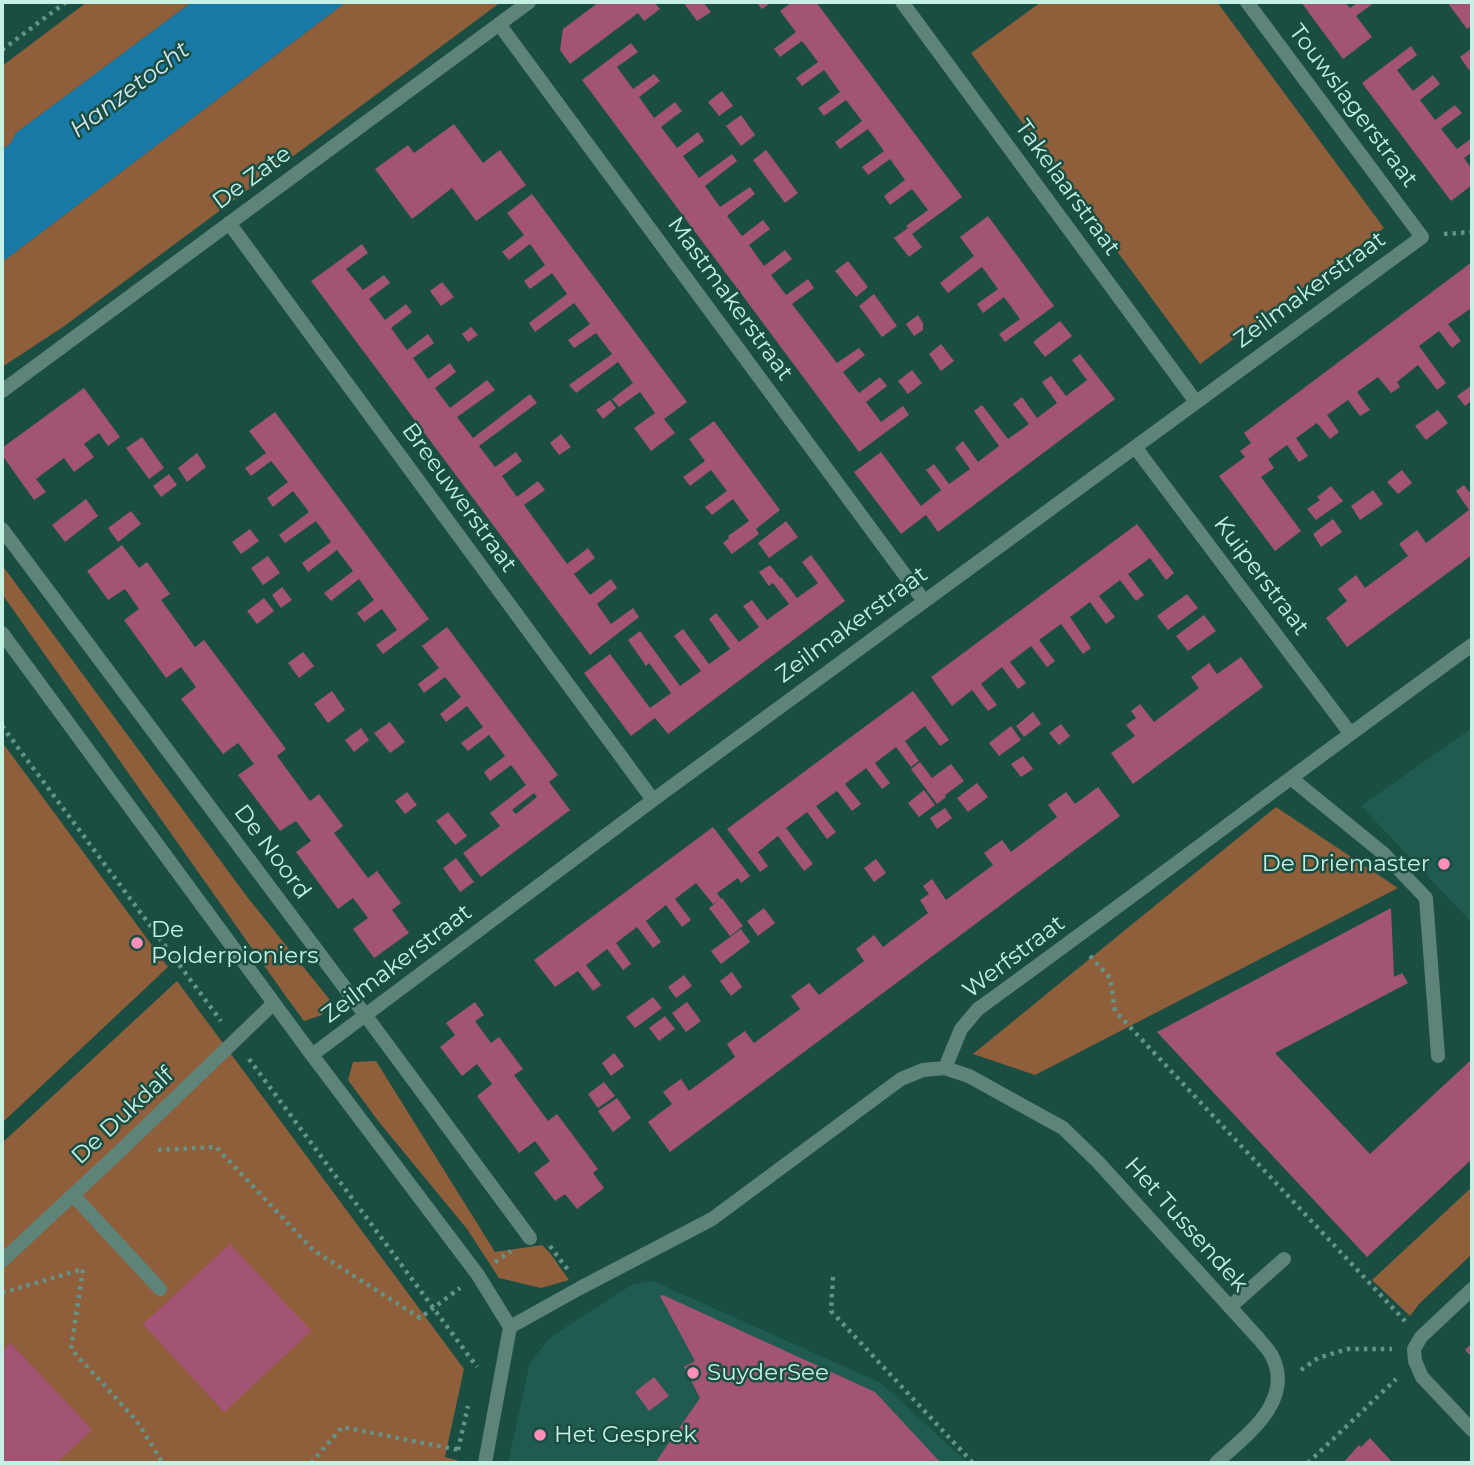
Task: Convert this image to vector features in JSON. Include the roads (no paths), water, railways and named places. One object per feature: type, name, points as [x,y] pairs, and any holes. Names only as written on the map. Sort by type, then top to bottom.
[{"type":"street","name":"De Zate","points":[[2,391],[529,2]]},
{"type":"street","name":"Takelaarstraat","points":[[902,2],[1196,401]]},
{"type":"street","name":"Touwslagerstraat","points":[[1247,2],[1422,237]]},
{"type":"street","name":"Mastmakerstraat","points":[[499,24],[924,600]]},
{"type":"street","name":"Breeuwerstraat","points":[[229,223],[653,800]]},
{"type":"street","name":"Zeilmakerstraat","points":[[312,1055],[924,600],[1422,237]]},
{"type":"street","name":"Kuiperstraat","points":[[1135,447],[1350,733]]},
{"type":"street","name":"De Noord","points":[[2,529],[530,1238]]},
{"type":"street","points":[[2,633],[312,1055],[478,1275],[510,1327],[486,1460]]},
{"type":"street","name":"Werfstraat","points":[[945,1068],[961,1029],[978,1009],[1472,645]]},
{"type":"street","points":[[1292,779],[1384,854],[1426,898],[1438,1056]]},
{"type":"street","name":"De Dukdalf","points":[[2,1261],[274,1003]]},
{"type":"street","points":[[510,1327],[712,1219],[901,1079],[923,1070],[945,1068]]},
{"type":"street","name":"Het Tussendek","points":[[945,1068],[970,1076],[1063,1128],[1098,1162],[1272,1356],[1277,1371],[1277,1386],[1272,1405],[1262,1421],[1216,1463]]},
{"type":"street","points":[[73,1195],[160,1289]]},
{"type":"street","points":[[1230,1307],[1284,1259]]},
{"type":"street","points":[[1472,1289],[1416,1349],[1422,1377],[1472,1430]]},
{"type":"water","name":"Hanzetocht","points":[[192,2],[346,2],[2,262],[2,150],[11,143],[16,133]]},
{"type":"place","name":"De Driemaster","points":[[1444,864]]},
{"type":"place","name":"De Polderpioniers","points":[[137,943]]},
{"type":"place","name":"SuyderSee","points":[[693,1373]]},
{"type":"place","name":"Het Gesprek","points":[[540,1435]]}]
